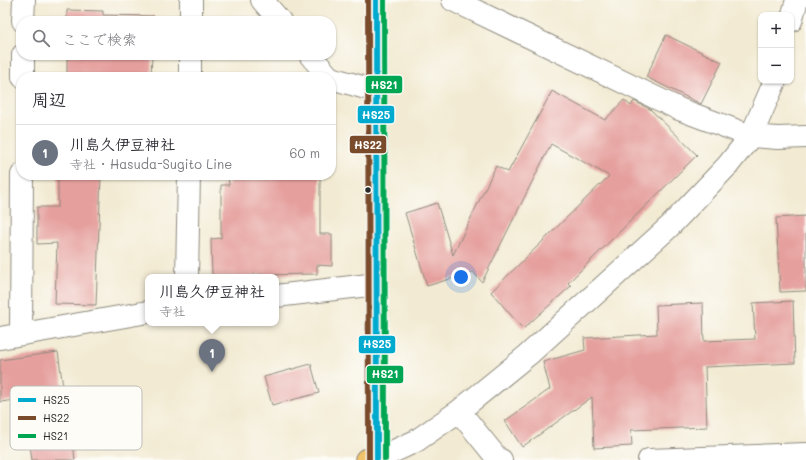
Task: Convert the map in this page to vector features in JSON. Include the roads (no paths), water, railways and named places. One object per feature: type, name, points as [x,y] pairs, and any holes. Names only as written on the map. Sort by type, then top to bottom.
[{"type":"main road","points":[[374,460],[377,284],[376,0]]},
{"type":"street","points":[[24,0],[24,16]]},
{"type":"street","points":[[191,0],[191,16]]},
{"type":"street","points":[[262,0],[276,16]]},
{"type":"street","points":[[453,0],[679,110],[751,136],[778,138],[806,137]]},
{"type":"street","points":[[794,12],[797,0]]},
{"type":"street","points":[[23,60],[23,72]]},
{"type":"street","points":[[190,60],[190,72]]},
{"type":"street","points":[[314,60],[325,72]]},
{"type":"street","points":[[336,80],[376,91]]},
{"type":"street","points":[[374,460],[416,441],[459,411],[529,354],[668,227],[728,165],[751,136],[774,84]]},
{"type":"street","points":[[22,180],[10,336],[145,313]]},
{"type":"street","points":[[187,274],[189,180]]},
{"type":"street","points":[[279,296],[377,284]]},
{"type":"street","points":[[459,411],[497,458],[501,460]]},
{"type":"street","points":[[649,460],[806,454]]},
{"type":"place","name":"川島久伊豆神社","points":[[212,372]]}]
